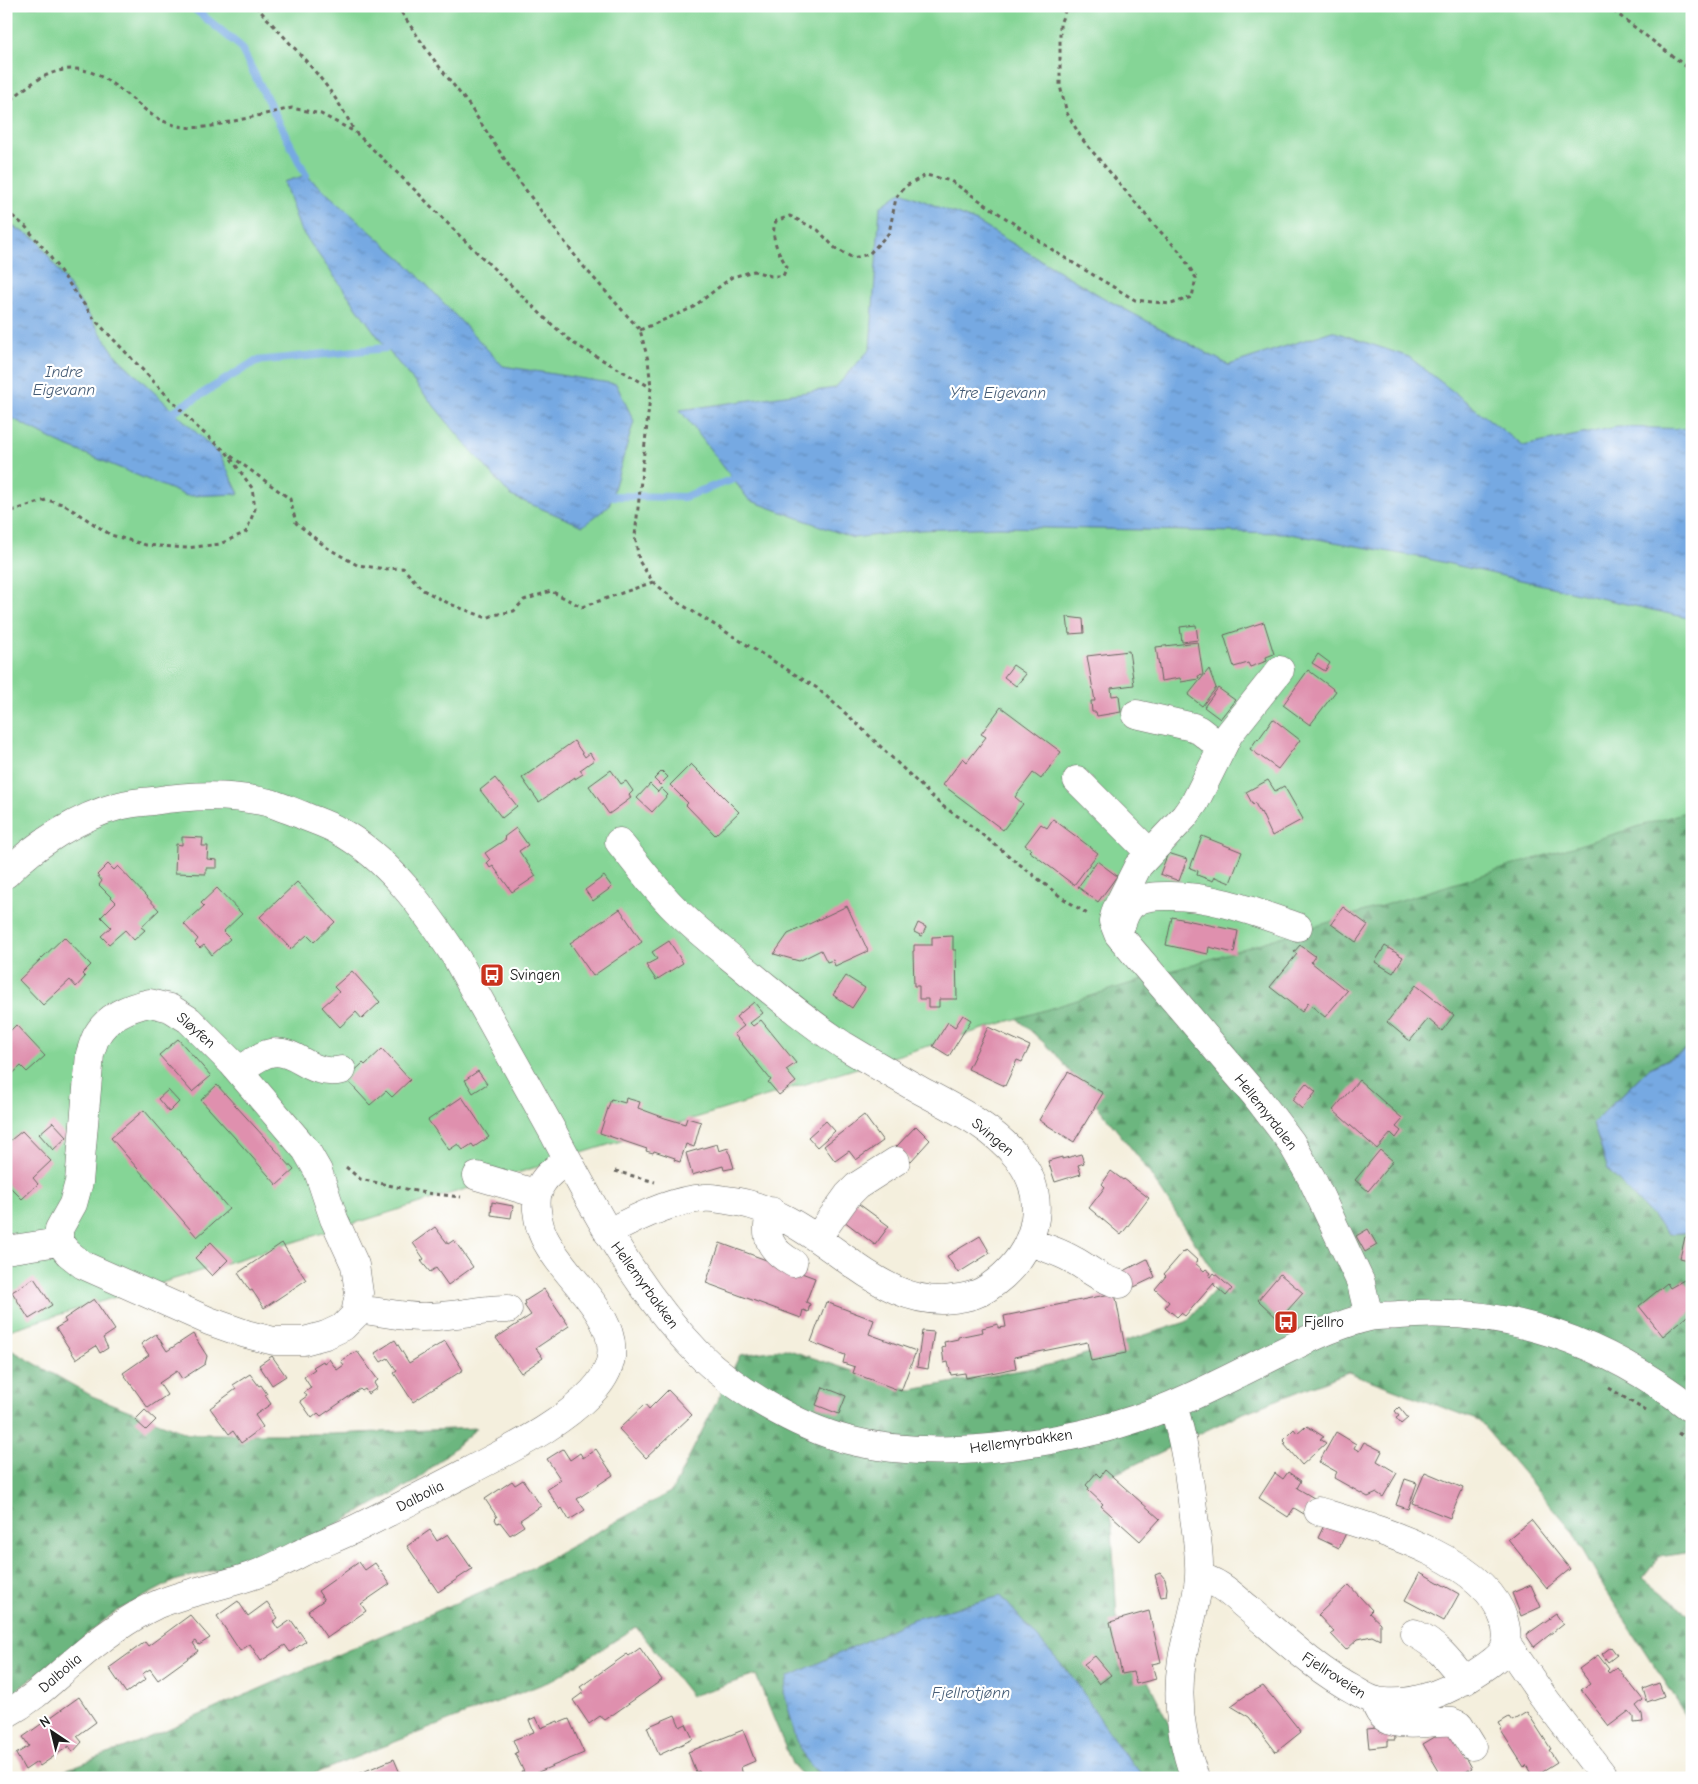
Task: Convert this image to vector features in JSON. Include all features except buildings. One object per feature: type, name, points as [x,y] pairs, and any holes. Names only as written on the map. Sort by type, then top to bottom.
[{"type":"street","points":[[1118,934],[1113,921],[1116,910],[1138,866],[1185,816],[1195,802],[1229,734],[1280,670]]},
{"type":"street","points":[[1136,714],[1193,727],[1200,730],[1222,748]]},
{"type":"street","points":[[1077,780],[1150,853]]},
{"type":"street","name":"Hellemyrbakken","points":[[6,874],[42,842],[98,813],[120,806],[175,798],[213,796],[271,804],[337,830],[372,855],[386,868],[435,925],[457,959],[608,1233],[653,1301],[698,1353],[722,1375],[749,1394],[781,1412],[813,1427],[846,1439],[902,1448],[932,1450],[1007,1446],[1038,1442],[1112,1426],[1173,1405],[1327,1331],[1369,1317],[1420,1313],[1446,1313],[1494,1318],[1534,1327],[1586,1344],[1605,1353],[1662,1387],[1692,1409]]},
{"type":"street","name":"Svingen","points":[[608,1233],[675,1203],[705,1198],[738,1201],[771,1211],[817,1238],[884,1285],[906,1294],[932,1300],[957,1299],[977,1294],[997,1282],[1012,1267],[1024,1250],[1035,1224],[1036,1202],[1030,1177],[1016,1155],[993,1135],[971,1118],[846,1046],[798,1014],[672,906],[619,842]]},
{"type":"street","points":[[1118,934],[1126,912],[1136,902],[1151,897],[1184,896],[1210,900],[1298,927]]},
{"type":"street","name":"Hellemyrdalen","points":[[1118,934],[1256,1096],[1301,1158],[1360,1283],[1369,1317]]},
{"type":"street","name":"Sløyfen","points":[[60,1242],[59,1229],[73,1204],[79,1182],[90,1054],[97,1034],[113,1018],[132,1006],[150,1003],[170,1008],[189,1020],[240,1072],[306,1150],[318,1171],[334,1219],[355,1266],[359,1293],[356,1309]]},
{"type":"street","points":[[240,1072],[260,1055],[279,1052],[296,1057],[324,1071],[342,1070]]},
{"type":"street","points":[[474,1187],[539,1191],[542,1183],[552,1172],[567,1161]]},
{"type":"street","points":[[817,1238],[848,1195],[857,1186],[896,1161]]},
{"type":"street","name":"Dalbolia","points":[[6,1714],[45,1688],[89,1648],[133,1617],[182,1595],[250,1577],[357,1528],[528,1440],[579,1404],[594,1390],[604,1376],[611,1358],[612,1340],[606,1323],[545,1238],[538,1221],[536,1201],[539,1191]]},
{"type":"street","points":[[771,1211],[766,1227],[769,1239],[780,1255],[793,1263]]},
{"type":"street","points":[[6,1250],[60,1242],[68,1253],[83,1265],[209,1321],[274,1341],[304,1341],[326,1335],[343,1327],[355,1315],[356,1309],[422,1317],[508,1309]]},
{"type":"street","points":[[1028,1242],[1056,1251],[1074,1260],[1106,1281],[1120,1284]]},
{"type":"street","points":[[1173,1405],[1187,1458],[1197,1542],[1199,1577],[1182,1660],[1180,1691],[1180,1716],[1187,1756],[1195,1778]]},
{"type":"street","points":[[1318,1510],[1384,1531],[1449,1561],[1469,1574],[1486,1589],[1501,1610],[1507,1630],[1507,1644],[1542,1695],[1605,1778]]},
{"type":"street","name":"Fjellroveien","points":[[1199,1577],[1209,1579],[1228,1591],[1329,1662],[1365,1696],[1382,1702],[1405,1702],[1444,1692],[1465,1681],[1498,1657],[1507,1644]]},
{"type":"street","points":[[1414,1633],[1427,1640],[1445,1655],[1465,1681]]},
{"type":"street","points":[[1375,1700],[1376,1708],[1387,1720],[1398,1723],[1452,1722],[1459,1725],[1472,1746]]},
{"type":"path","points":[[256,6],[318,75],[342,108],[355,132]]},
{"type":"path","points":[[397,6],[431,56],[469,105],[544,215],[583,266],[640,330],[648,360],[651,387],[635,536],[639,561],[653,582],[679,603],[817,688],[941,805],[965,821],[1061,897],[1118,934]]},
{"type":"path","points":[[640,330],[692,308],[732,277],[754,271],[771,276],[783,276],[787,267],[776,246],[773,230],[776,221],[790,216],[818,230],[835,248],[853,258],[869,254],[889,233],[896,198],[904,187],[926,174],[951,181],[1060,254],[1135,300],[1171,304],[1192,297],[1196,278],[1180,252],[1155,226],[1082,139],[1067,113],[1060,86],[1060,24],[1067,6]]},
{"type":"path","points":[[1607,6],[1692,71]]},
{"type":"path","points":[[6,105],[30,85],[47,75],[74,69],[86,70],[102,77],[162,121],[178,126],[207,127],[292,108],[321,114],[355,132],[459,235],[573,343],[651,387]]},
{"type":"path","points":[[6,211],[25,226],[95,320],[197,427],[227,453],[290,499],[296,523],[326,547],[357,565],[386,569],[404,568],[423,590],[450,604],[487,618],[514,611],[524,600],[550,591],[582,607],[653,582]]},
{"type":"path","points":[[6,510],[12,511],[46,500],[63,504],[111,535],[146,545],[187,548],[220,544],[246,532],[255,509],[252,488],[227,453]]},
{"type":"path","points":[[360,1180],[425,1193],[474,1187]]},
{"type":"green space","points":[[6,6],[1692,6],[1692,1047],[1648,1069],[1593,1123],[1609,1170],[1669,1234],[1692,1232],[1692,1552],[1659,1557],[1643,1578],[1692,1617],[1692,1740],[1682,1708],[1604,1588],[1572,1531],[1479,1421],[1348,1372],[1236,1416],[1109,1477],[1117,1620],[1181,1746],[1195,1778],[1145,1778],[1120,1749],[807,1762],[824,1778],[805,1778],[792,1764],[756,1675],[691,1696],[636,1627],[553,1680],[303,1778],[44,1778],[136,1743],[517,1576],[672,1491],[740,1355],[786,1349],[911,1390],[1054,1364],[1186,1322],[1221,1283],[1143,1163],[1054,1052],[946,954]]},
{"type":"green space","points":[[6,6],[1692,6],[1692,810],[6,1331]]},
{"type":"green space","points":[[6,1347],[92,1396],[188,1434],[332,1434],[477,1428],[416,1481],[290,1550],[174,1581],[115,1612],[6,1699]]},
{"type":"water","points":[[306,175],[405,262],[503,366],[616,384],[634,421],[609,506],[583,526],[511,496],[386,348],[300,229],[284,182]]},
{"type":"water","name":"Ytre Eigevann","points":[[901,192],[977,222],[1104,298],[1229,365],[1332,331],[1409,357],[1523,446],[1617,427],[1692,429],[1692,619],[1424,558],[1284,533],[999,527],[920,530],[853,538],[749,500],[680,410],[835,388],[870,349],[880,207]]},
{"type":"water","name":"Indre Eigevann","points":[[6,223],[37,239],[117,357],[220,455],[239,494],[187,496],[57,442],[6,415]]},
{"type":"water","points":[[1692,1047],[1692,1232],[1669,1234],[1608,1170],[1593,1123],[1648,1069]]},
{"type":"water","name":"Fjellrotjønn","points":[[1001,1596],[1074,1679],[1120,1749],[1145,1778],[824,1778],[807,1762],[796,1738],[784,1692],[788,1677],[913,1619]]},
{"type":"waterway","points":[[191,6],[240,46],[306,175]]},
{"type":"waterway","points":[[174,411],[256,361],[386,348]]},
{"type":"waterway","points":[[611,496],[684,497],[734,479]]},
{"type":"place","name":"Svingen","points":[[492,975]]},
{"type":"place","name":"Fjellro","points":[[1286,1322]]}]
